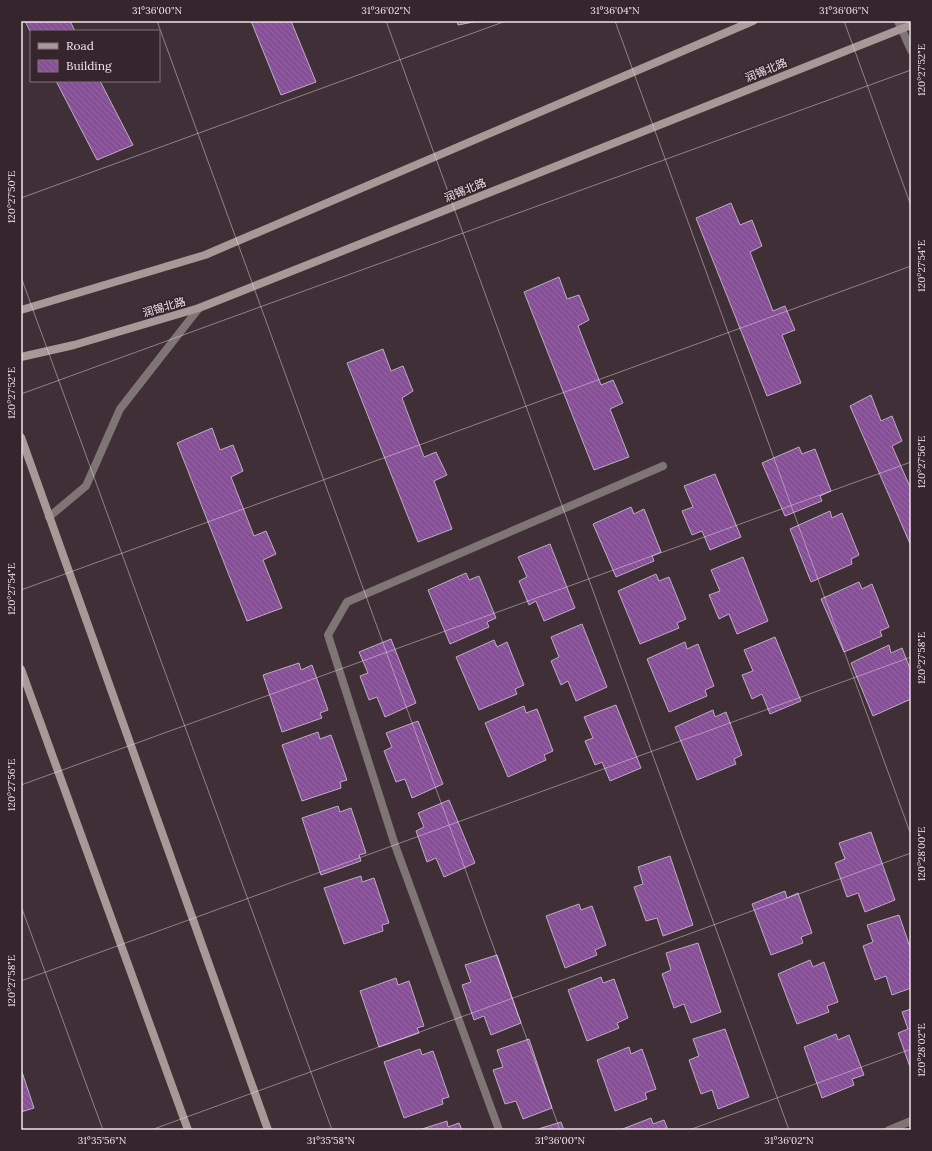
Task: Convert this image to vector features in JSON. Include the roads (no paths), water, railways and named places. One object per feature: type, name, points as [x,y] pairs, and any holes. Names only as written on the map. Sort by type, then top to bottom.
[{"type":"main road","points":[[21,310],[205,255],[753,21]]},
{"type":"main road","name":"润锡北路","points":[[21,357],[74,345],[199,308],[900,25],[911,25]]},
{"type":"main road","points":[[21,437],[268,1130]]},
{"type":"main road","points":[[21,669],[188,1130]]},
{"type":"street","points":[[900,25],[911,50]]},
{"type":"street","points":[[50,517],[86,486],[120,409],[199,308]]},
{"type":"street","points":[[499,1130],[396,845],[328,635],[346,602],[663,466]]},
{"type":"street","points":[[889,1130],[911,1121]]}]
